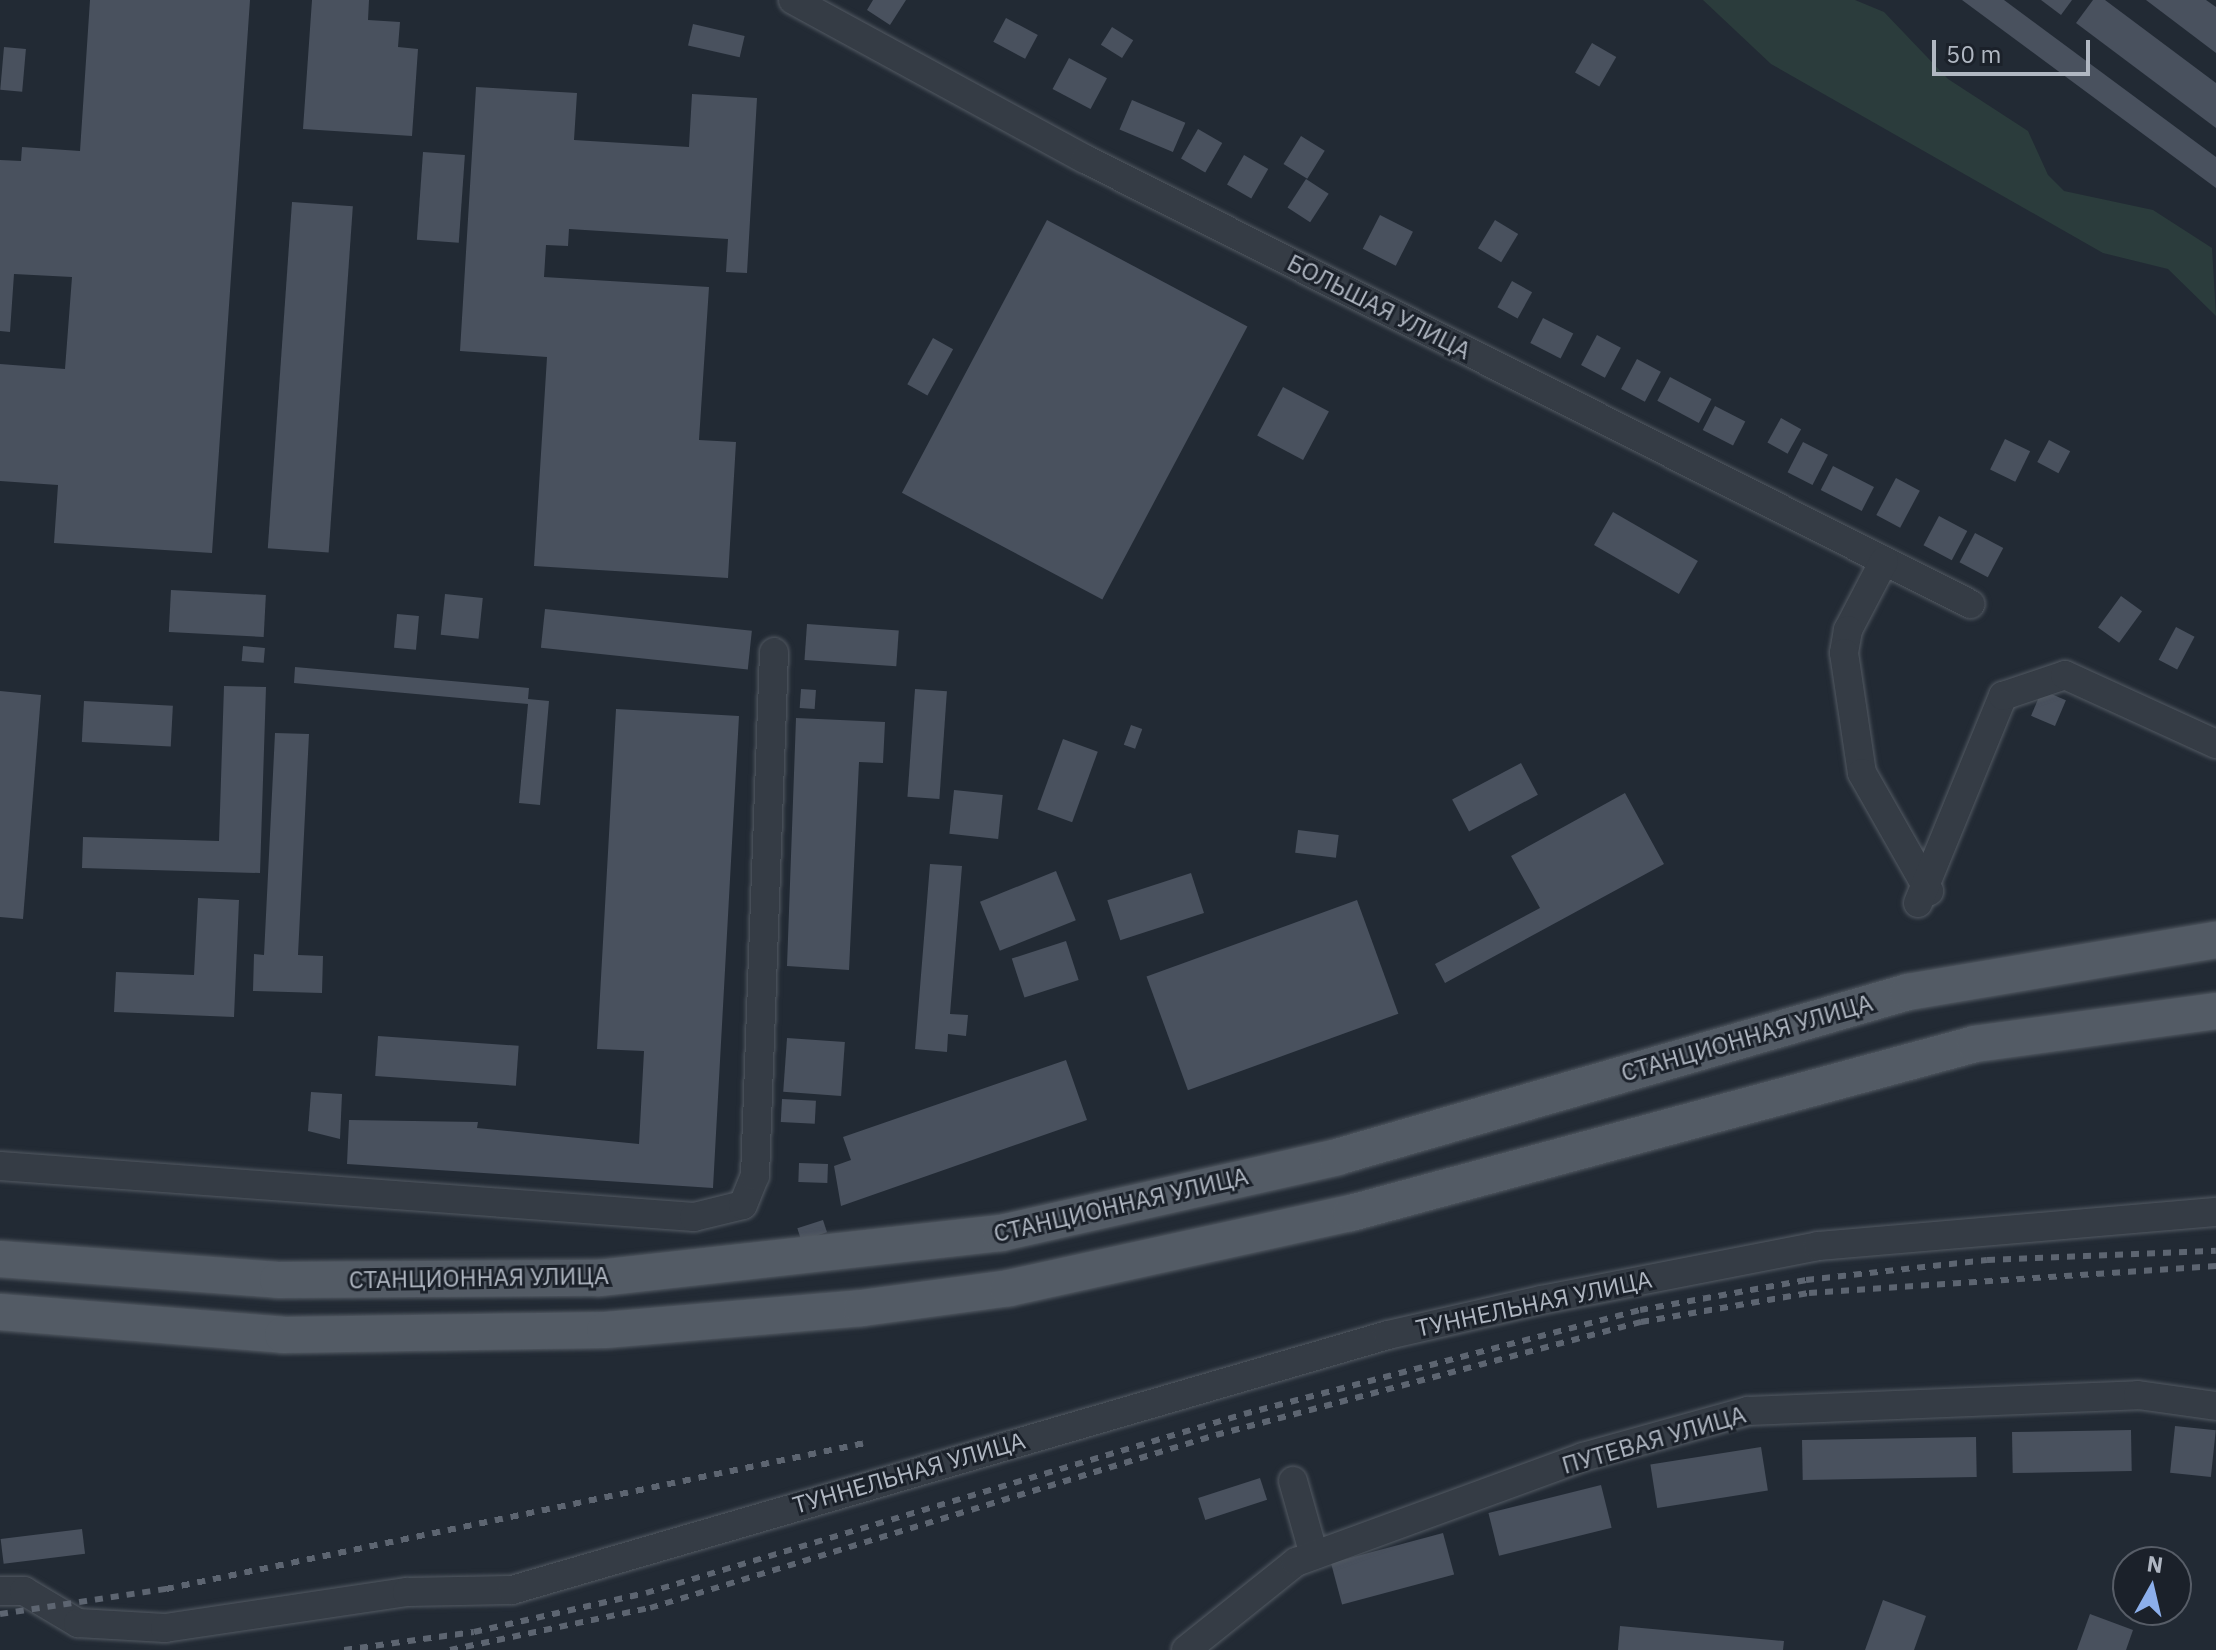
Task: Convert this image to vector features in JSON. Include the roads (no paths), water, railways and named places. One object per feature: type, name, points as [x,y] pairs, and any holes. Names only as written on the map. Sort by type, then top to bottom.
[{"type":"main road","name":"СТАНЦИОННАЯ УЛИЦА","points":[[0,1259],[278,1280],[599,1278],[1001,1233],[1337,1157],[1908,992],[2216,940]]},
{"type":"main road","points":[[0,1312],[283,1335],[605,1330],[862,1308],[1009,1288],[1351,1213],[1975,1044],[2216,1011]]},
{"type":"street","name":"БОЛЬШАЯ УЛИЦА","points":[[793,0],[1085,159],[1970,604]]},
{"type":"street","points":[[1884,561],[1848,630],[1844,653],[1862,773],[1923,897],[2003,696],[2065,675],[2216,744]]},
{"type":"street","points":[[0,1166],[694,1217],[743,1205],[755,1176],[774,652]]},
{"type":"street","name":"ТУННЕЛЬНАЯ УЛИЦА","points":[[0,1591],[24,1591],[78,1623],[165,1628],[407,1592],[512,1590],[1388,1335],[1818,1246],[2216,1212]]},
{"type":"street","name":"ПУТЕВАЯ УЛИЦА","points":[[1186,1650],[1296,1562],[1583,1457],[1748,1411],[2138,1395],[2216,1406]]},
{"type":"street","points":[[1293,1481],[1314,1555]]},
{"type":"railway","points":[[344,1650],[474,1632],[646,1593],[1244,1414],[1640,1310],[1806,1280],[1987,1260],[2216,1251]]},
{"type":"railway","points":[[450,1650],[650,1608],[1216,1435],[1641,1322],[1809,1293],[2216,1266]]},
{"type":"railway","points":[[0,1614],[166,1589],[865,1443]]}]
